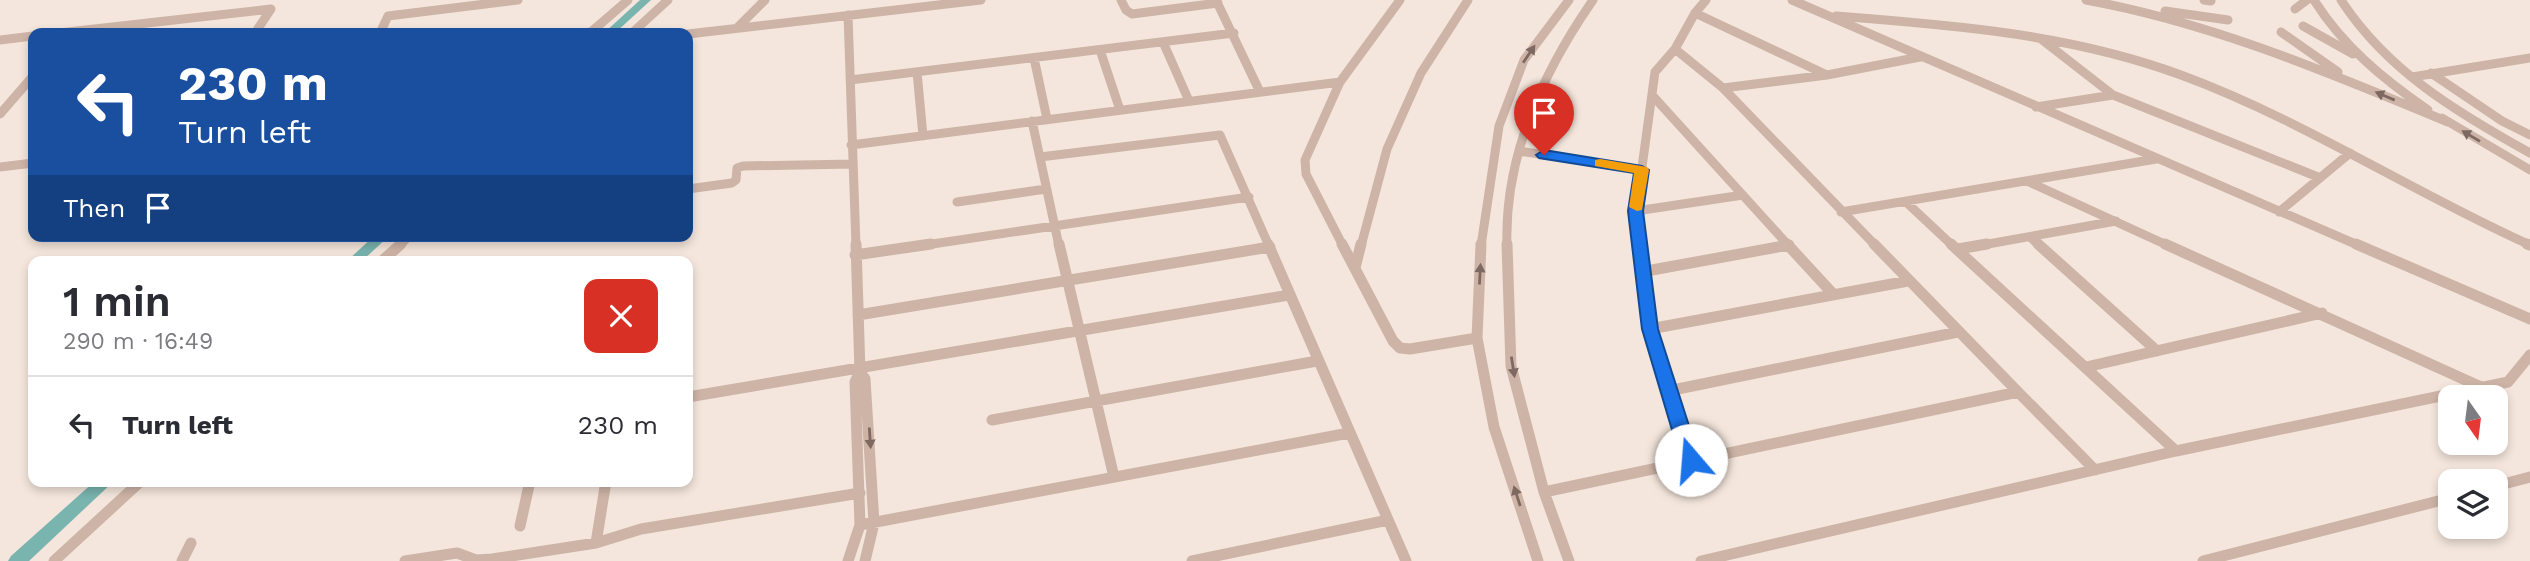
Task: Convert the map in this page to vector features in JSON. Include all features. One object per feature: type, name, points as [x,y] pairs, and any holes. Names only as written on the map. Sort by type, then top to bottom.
[{"type":"street","points":[[382,28],[388,16],[518,0]]},
{"type":"street","points":[[597,28],[628,0]]},
{"type":"street","points":[[637,28],[668,0]]},
{"type":"street","points":[[737,28],[765,0]]},
{"type":"street","points":[[693,33],[980,0]]},
{"type":"street","points":[[1121,0],[1126,10],[1132,14],[1217,1],[1260,92]]},
{"type":"street","points":[[1400,0],[1340,82],[1304,160],[1306,174],[1392,341],[1400,348],[1410,349],[1477,338]]},
{"type":"street","points":[[1354,268],[1387,149],[1421,73],[1468,0]]},
{"type":"street","points":[[1538,561],[1494,427],[1477,338],[1482,231],[1499,126],[1524,60],[1569,0]]},
{"type":"street","points":[[1569,561],[1544,492],[1511,366],[1506,225],[1522,131],[1563,43],[1593,0]]},
{"type":"street","points":[[1691,460],[1650,329],[1641,272],[1636,211],[1655,72],[1675,49],[1695,13],[1706,0]]},
{"type":"street","points":[[1792,0],[2530,319]]},
{"type":"street","points":[[2086,0],[2228,20]]},
{"type":"street","points":[[2295,9],[2307,0]]},
{"type":"street","points":[[2314,0],[2333,27],[2365,61]]},
{"type":"street","points":[[2342,0],[2362,30],[2412,77],[2467,116],[2530,153]]},
{"type":"street","points":[[2110,4],[2215,30],[2448,122]]},
{"type":"street","points":[[113,28],[271,9],[258,28]]},
{"type":"street","points":[[1695,13],[1827,75]]},
{"type":"street","points":[[848,15],[860,370],[855,382],[860,493],[872,544],[865,561]]},
{"type":"street","points":[[1826,15],[1941,24],[2080,44],[2181,75],[2317,134],[2472,219],[2530,245]]},
{"type":"street","points":[[2303,26],[2365,61],[2448,122],[2530,170]]},
{"type":"street","points":[[2281,32],[2351,82]]},
{"type":"street","points":[[850,80],[1234,33]]},
{"type":"street","points":[[0,40],[28,37]]},
{"type":"street","points":[[2041,38],[2113,95],[2318,177]]},
{"type":"street","points":[[1163,42],[1189,101]]},
{"type":"street","points":[[1675,49],[1723,88],[1908,281],[2095,470]]},
{"type":"street","points":[[1100,50],[1120,110]]},
{"type":"street","points":[[1723,88],[1827,75],[1920,57]]},
{"type":"street","points":[[1034,58],[1048,119]]},
{"type":"street","points":[[2412,77],[2530,58]]},
{"type":"street","points":[[916,72],[923,136]]},
{"type":"street","points":[[2431,73],[2502,121],[2530,135]]},
{"type":"street","points":[[0,114],[28,82]]},
{"type":"street","points":[[852,145],[1340,82]]},
{"type":"street","points":[[1652,95],[1834,295]]},
{"type":"street","points":[[2035,107],[2113,95]]},
{"type":"street","points":[[1032,121],[1066,279],[1114,477]]},
{"type":"street","points":[[1040,158],[1220,135],[1406,561]]},
{"type":"street","points":[[1519,151],[1642,170]]},
{"type":"street","points":[[2279,212],[2350,153]]},
{"type":"street","points":[[1842,212],[2156,159]]},
{"type":"street","points":[[0,161],[28,160]]},
{"type":"street","points":[[0,167],[28,161]]},
{"type":"street","points":[[693,188],[732,183],[736,180],[737,168],[743,166],[852,164]]},
{"type":"street","points":[[2029,182],[2477,385]]},
{"type":"street","points":[[957,202],[1046,189]]},
{"type":"street","points":[[1636,211],[1743,195]]},
{"type":"street","points":[[855,255],[1249,197]]},
{"type":"street","points":[[1906,202],[2176,451]]},
{"type":"street","points":[[1958,249],[2116,221]]},
{"type":"street","points":[[2030,237],[2157,351]]},
{"type":"street","points":[[387,256],[403,242]]},
{"type":"street","points":[[1641,272],[1789,245]]},
{"type":"street","points":[[858,315],[1270,247]]},
{"type":"street","points":[[1650,329],[1908,281]]},
{"type":"street","points":[[693,396],[860,370],[1289,295]]},
{"type":"street","points":[[2086,367],[2322,313]]},
{"type":"street","points":[[1668,391],[1958,332]]},
{"type":"street","points":[[2492,385],[2508,382],[2530,355]]},
{"type":"street","points":[[992,420],[1317,361]]},
{"type":"street","points":[[848,561],[867,524],[865,379],[860,370]]},
{"type":"street","points":[[1544,492],[2018,392]]},
{"type":"street","points":[[1701,561],[2176,451],[2438,396]]},
{"type":"street","points":[[867,524],[1349,433]]},
{"type":"street","points":[[2508,483],[2530,477]]},
{"type":"street","points":[[54,561],[134,487]]},
{"type":"street","points":[[520,526],[529,487]]},
{"type":"street","points":[[596,542],[605,487]]},
{"type":"street","points":[[405,561],[455,557],[492,559],[596,542],[641,529],[860,493]]},
{"type":"street","points":[[2203,561],[2438,501]]},
{"type":"street","points":[[1192,561],[1388,520]]},
{"type":"street","points":[[182,561],[191,543]]},
{"type":"waterway","points":[[615,28],[646,0]]},
{"type":"waterway","points":[[360,256],[375,242]]},
{"type":"waterway","points":[[17,561],[99,487]]},
{"type":"slow traffic","points":[[1600,163],[1642,170],[1637,207]]},
{"type":"route","points":[[1544,155],[1642,170],[1636,211],[1641,272],[1650,329],[1691,460]]}]
